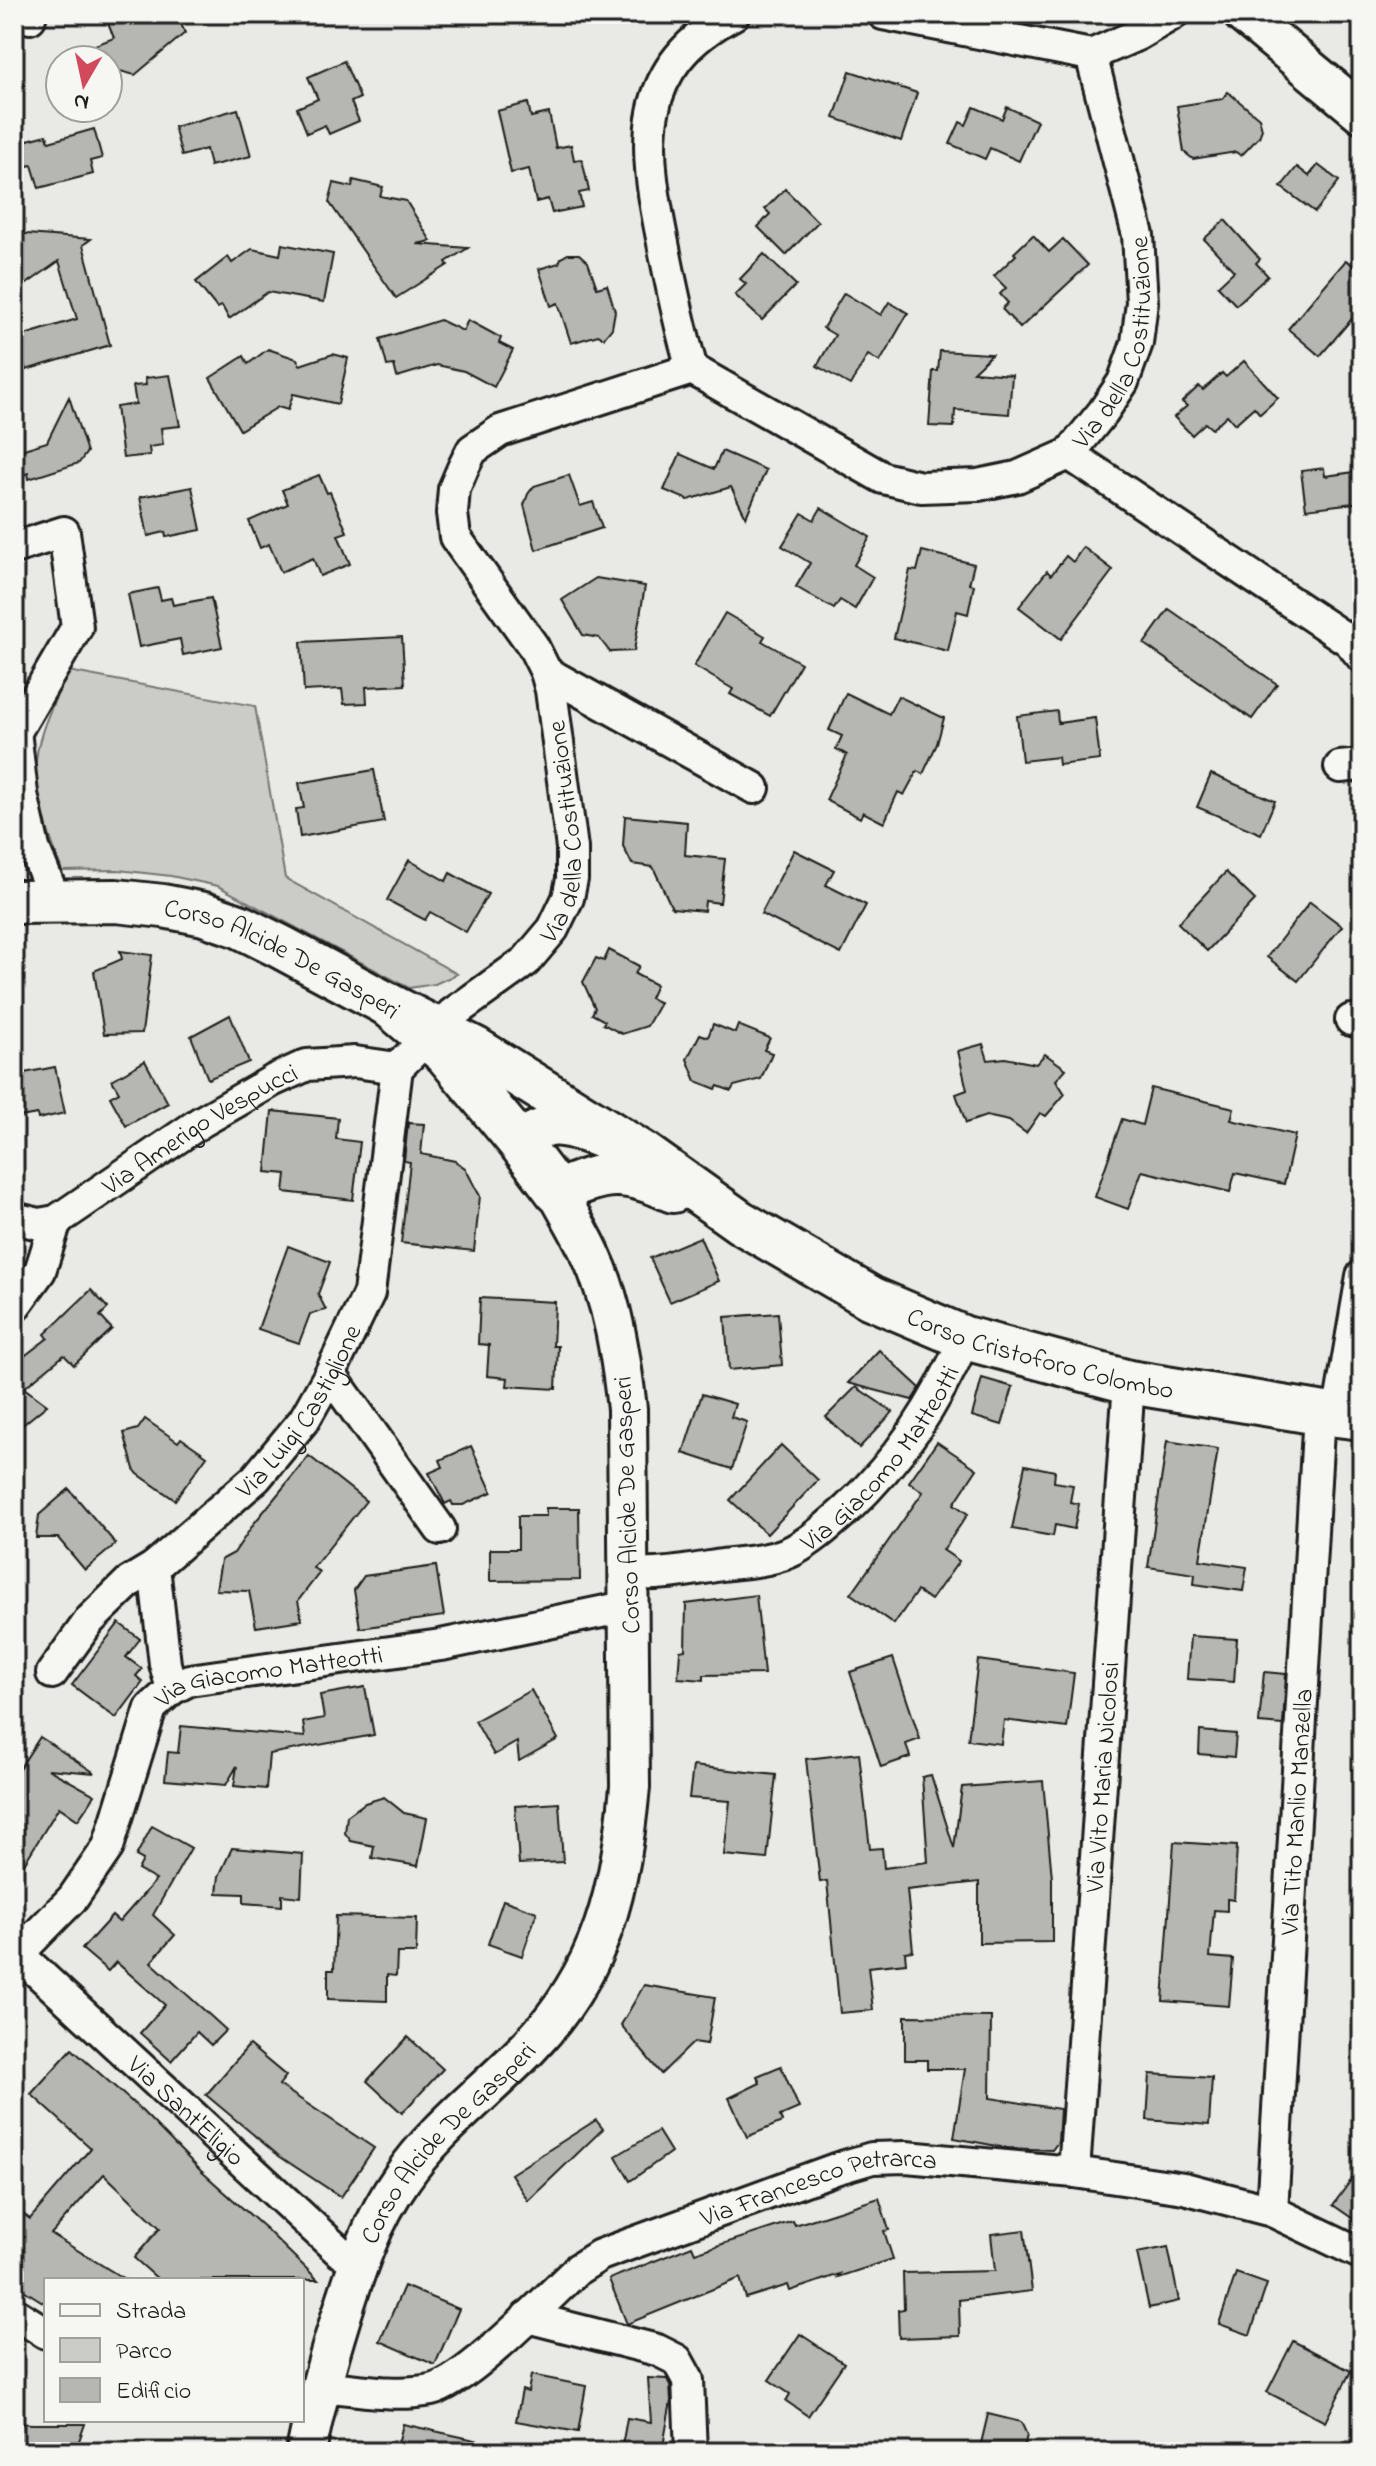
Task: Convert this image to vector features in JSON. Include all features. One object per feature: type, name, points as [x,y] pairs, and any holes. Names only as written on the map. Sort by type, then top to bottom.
[{"type":"main road","name":"Corso Alcide De Gasperi","points":[[14,902],[116,901],[163,906],[204,914],[239,926],[387,1004],[432,1033],[476,1049],[643,1153],[740,1222]]},
{"type":"main road","name":"Corso Alcide De Gasperi","points":[[432,1033],[557,1192]]},
{"type":"main road","points":[[557,1192],[588,1179],[622,1174],[645,1178],[740,1222]]},
{"type":"main road","name":"Corso Cristoforo Colombo","points":[[740,1222],[871,1298],[965,1338],[1129,1382],[1340,1416]]},
{"type":"street","points":[[692,369],[657,217],[648,160],[649,123],[660,83],[679,56],[708,27],[734,14]]},
{"type":"street","points":[[883,14],[1091,55],[1137,35],[1173,14]]},
{"type":"street","points":[[1243,14],[1362,113]]},
{"type":"street","name":"Via della Costituzione","points":[[397,1068],[452,1014],[526,961],[553,929],[568,898],[572,879],[572,848],[546,672],[533,646],[455,537],[452,513],[454,489],[472,450],[500,431],[692,369],[883,478],[921,487],[978,485],[1017,477],[1069,454],[1123,382],[1137,343],[1142,302],[1138,235],[1091,55]]},
{"type":"street","points":[[1069,454],[1349,641],[1362,657]]},
{"type":"street","points":[[14,548],[64,532],[77,627],[15,727],[22,794],[34,848],[55,900]]},
{"type":"street","points":[[546,672],[754,788]]},
{"type":"street","points":[[14,830],[22,794]]},
{"type":"street","name":"Via Amerigo Vespucci","points":[[56,1221],[201,1122],[274,1080],[307,1065],[355,1062],[397,1068]]},
{"type":"street","name":"Via Luigi Castiglione","points":[[52,1673],[90,1620],[129,1582],[154,1567],[256,1478],[304,1420],[369,1293],[397,1068]]},
{"type":"street","points":[[519,1142],[532,1130],[545,1126],[565,1127],[643,1153]]},
{"type":"street","name":"Corso Alcide De Gasperi","points":[[310,2420],[359,2261],[382,2210],[401,2178],[425,2148],[553,2020],[580,1979],[602,1937],[614,1896],[624,1846],[630,1787],[627,1409],[621,1354],[608,1302],[591,1254],[557,1192]]},
{"type":"street","points":[[14,1218],[39,1224],[56,1221],[40,1271],[14,1307]]},
{"type":"street","name":"Via Tito Manlio Manzella","points":[[1272,2211],[1340,1416],[1362,1276]]},
{"type":"street","name":"Via Giacomo Matteotti","points":[[16,1955],[73,1898],[108,1847],[151,1708],[172,1689],[189,1680],[441,1645],[630,1590],[651,1576],[755,1561],[791,1552],[819,1535],[877,1480],[919,1425],[965,1338]]},
{"type":"street","points":[[330,1374],[440,1529]]},
{"type":"street","name":"Via Vito Maria Nicolosi","points":[[1074,2172],[1129,1382]]},
{"type":"street","points":[[154,1567],[165,1664],[172,1689]]},
{"type":"street","name":"Via Sant'Eligio","points":[[16,1955],[340,2252],[359,2261]]},
{"type":"street","name":"Via Francesco Petrarca","points":[[310,2420],[403,2392],[433,2390],[461,2376],[578,2269],[600,2255],[872,2158],[906,2157],[1074,2172],[1184,2188],[1272,2211],[1362,2254]]},
{"type":"street","points":[[14,2313],[44,2332]]},
{"type":"street","points":[[527,2317],[657,2350],[677,2360],[688,2380],[691,2452]]},
{"type":"green space","points":[[68,671],[255,706],[285,878],[457,974],[435,984],[409,988],[218,886],[171,876],[118,870],[62,871],[40,801],[36,762],[46,722]]},
{"type":"building","points":[[104,14],[177,14],[185,33],[135,75],[124,72],[124,44],[98,44],[114,38]]},
{"type":"building","points":[[344,61],[360,98],[351,102],[359,121],[329,134],[325,125],[307,133],[297,108],[318,99],[308,77]]},
{"type":"building","points":[[850,71],[917,93],[901,141],[834,118]]},
{"type":"building","points":[[1228,92],[1259,118],[1262,129],[1259,137],[1241,156],[1236,152],[1193,159],[1184,152],[1177,106],[1222,99]]},
{"type":"building","points":[[528,103],[531,117],[549,113],[556,148],[571,145],[574,160],[582,159],[589,191],[579,193],[582,207],[552,213],[548,199],[536,202],[529,169],[511,173],[497,111]]},
{"type":"building","points":[[974,107],[1002,119],[1007,107],[1037,121],[1019,161],[990,148],[985,159],[950,144],[960,122],[966,125]]},
{"type":"building","points":[[238,109],[251,156],[210,166],[206,149],[182,156],[174,127]]},
{"type":"building","points":[[94,129],[102,158],[90,161],[93,174],[39,188],[32,165],[27,166],[20,142],[47,135],[49,142]]},
{"type":"building","points":[[1318,165],[1339,181],[1315,212],[1281,187],[1297,167],[1309,176]]},
{"type":"building","points":[[353,180],[383,187],[380,196],[406,201],[431,241],[417,244],[468,248],[446,262],[448,265],[396,298],[329,202],[334,183],[352,187]]},
{"type":"building","points":[[785,189],[818,222],[786,255],[758,227],[770,214],[765,209]]},
{"type":"building","points":[[1225,220],[1260,259],[1256,263],[1268,276],[1236,305],[1218,286],[1234,271],[1204,239]]},
{"type":"building","points":[[14,233],[91,239],[83,245],[110,345],[26,370],[15,338],[77,319],[59,261],[14,293]]},
{"type":"building","points":[[1033,235],[1049,252],[1063,239],[1088,265],[1020,328],[1002,309],[1008,303],[1000,294],[1006,288],[994,276]]},
{"type":"building","points":[[282,244],[333,254],[324,302],[268,292],[229,319],[222,306],[217,308],[196,282],[228,257],[232,263],[252,249],[280,255]]},
{"type":"building","points":[[568,254],[579,254],[588,262],[597,288],[607,285],[615,311],[612,328],[604,338],[598,335],[571,343],[558,303],[551,306],[539,269],[559,263]]},
{"type":"building","points":[[764,254],[796,285],[762,320],[735,295],[746,284],[740,279]]},
{"type":"building","points":[[1346,260],[1362,272],[1362,307],[1320,356],[1288,329]]},
{"type":"building","points":[[844,293],[881,315],[889,302],[908,313],[880,362],[868,355],[850,385],[817,366],[835,335],[823,328]]},
{"type":"building","points":[[440,320],[463,331],[468,320],[501,338],[499,343],[513,350],[494,387],[464,371],[437,365],[397,377],[394,365],[387,366],[380,339]]},
{"type":"building","points":[[268,349],[297,359],[300,365],[333,354],[348,358],[338,404],[293,394],[288,410],[278,407],[240,430],[210,378],[244,356],[248,364]]},
{"type":"building","points":[[940,351],[992,354],[973,372],[1012,375],[1009,414],[955,410],[954,427],[929,426],[933,371],[938,371]]},
{"type":"building","points":[[1244,361],[1278,398],[1260,414],[1254,407],[1235,424],[1227,415],[1212,429],[1205,423],[1192,435],[1174,417],[1187,406],[1182,402],[1199,386],[1203,390],[1222,373],[1226,377]]},
{"type":"building","points":[[170,375],[180,426],[161,428],[163,445],[149,447],[150,455],[123,458],[116,407],[136,404],[133,386],[146,385],[145,378]]},
{"type":"building","points":[[69,397],[87,452],[79,463],[29,479],[28,473],[14,478],[14,452],[47,442]]},
{"type":"building","points":[[722,451],[766,470],[746,517],[731,487],[688,500],[664,490],[680,454],[714,469]]},
{"type":"building","points":[[1324,468],[1325,476],[1362,471],[1362,502],[1306,509],[1301,471]]},
{"type":"building","points":[[319,475],[347,532],[338,535],[350,564],[320,576],[313,558],[281,572],[269,544],[260,548],[249,521],[288,504],[282,490]]},
{"type":"building","points":[[569,475],[580,506],[593,502],[602,528],[536,550],[524,505],[528,494],[534,486]]},
{"type":"building","points":[[192,487],[201,530],[166,537],[165,532],[148,536],[140,497]]},
{"type":"building","points":[[821,508],[870,537],[854,565],[873,577],[855,609],[840,600],[834,609],[796,587],[810,563],[782,546],[802,513],[814,520]]},
{"type":"building","points":[[1083,547],[1113,570],[1061,639],[1019,607],[1047,571],[1051,575],[1066,556],[1073,562]]},
{"type":"building","points":[[922,551],[974,564],[969,584],[974,585],[968,614],[957,611],[948,651],[894,638],[910,570],[917,571]]},
{"type":"building","points":[[596,578],[645,586],[634,651],[610,652],[599,638],[583,635],[562,600]]},
{"type":"building","points":[[158,588],[161,600],[171,598],[173,605],[211,598],[222,647],[183,655],[180,639],[139,647],[128,594]]},
{"type":"building","points":[[1169,609],[1277,684],[1252,719],[1144,644]]},
{"type":"building","points":[[725,613],[765,636],[762,641],[801,663],[770,716],[730,694],[733,689],[694,666]]},
{"type":"building","points":[[402,637],[405,685],[366,687],[367,703],[344,704],[342,689],[304,691],[301,642]]},
{"type":"building","points":[[846,693],[889,714],[898,696],[944,718],[937,744],[923,774],[917,771],[904,795],[898,792],[884,823],[863,812],[860,818],[826,800],[847,755],[836,749],[842,736],[829,730]]},
{"type":"building","points":[[1057,711],[1058,723],[1095,718],[1100,760],[1059,765],[1058,757],[1022,761],[1017,716]]},
{"type":"building","points":[[374,770],[384,822],[300,837],[296,809],[304,808],[299,783]]},
{"type":"building","points":[[1211,774],[1275,801],[1261,834],[1197,807]]},
{"type":"building","points":[[625,816],[687,822],[685,855],[725,859],[720,903],[705,901],[704,911],[672,908],[653,867],[632,864],[623,846]]},
{"type":"building","points":[[794,850],[834,870],[826,885],[866,905],[841,954],[761,914]]},
{"type":"building","points":[[409,860],[446,881],[450,873],[488,894],[466,932],[430,912],[425,920],[387,900]]},
{"type":"building","points":[[1226,872],[1255,900],[1207,951],[1178,923]]},
{"type":"building","points":[[1310,902],[1342,926],[1298,981],[1267,957]]},
{"type":"building","points":[[609,950],[639,966],[635,974],[656,985],[650,998],[660,1003],[647,1026],[622,1034],[592,1014],[595,1008],[583,982],[596,958],[604,961]]},
{"type":"building","points":[[120,951],[152,955],[142,1033],[104,1034],[94,971],[122,959]]},
{"type":"building","points":[[230,1015],[249,1062],[208,1079],[191,1036]]},
{"type":"building","points":[[713,1024],[735,1033],[738,1025],[770,1038],[764,1050],[772,1053],[761,1079],[734,1086],[731,1091],[696,1081],[687,1059],[700,1034],[708,1037]]},
{"type":"building","points":[[983,1044],[988,1060],[1005,1058],[1036,1064],[1045,1054],[1066,1069],[1056,1080],[1065,1094],[1046,1116],[1040,1113],[1026,1133],[1009,1121],[986,1116],[966,1123],[956,1094],[967,1090],[958,1051]]},
{"type":"building","points":[[145,1061],[168,1103],[126,1126],[110,1097],[119,1092],[112,1080]]},
{"type":"building","points":[[55,1067],[65,1113],[38,1119],[37,1114],[20,1117],[14,1075]]},
{"type":"building","points":[[1151,1088],[1234,1108],[1231,1120],[1295,1135],[1284,1184],[1235,1173],[1230,1192],[1142,1171],[1128,1209],[1095,1197],[1122,1119],[1142,1125]]},
{"type":"building","points":[[272,1111],[338,1118],[336,1139],[360,1142],[353,1200],[284,1192],[286,1174],[266,1172]]},
{"type":"building","points":[[408,1123],[424,1124],[421,1154],[455,1161],[465,1168],[480,1196],[474,1251],[401,1243],[410,1162],[404,1161]]},
{"type":"building","points":[[700,1237],[719,1281],[670,1302],[650,1258]]},
{"type":"building","points":[[288,1246],[330,1262],[318,1294],[326,1310],[310,1314],[299,1343],[258,1329]]},
{"type":"building","points":[[91,1290],[108,1308],[100,1316],[112,1329],[74,1365],[64,1355],[24,1388],[47,1405],[14,1432],[14,1364],[48,1338],[45,1334]]},
{"type":"building","points":[[480,1298],[555,1302],[553,1346],[558,1346],[556,1389],[507,1386],[508,1378],[487,1376],[489,1345],[478,1344]]},
{"type":"building","points":[[778,1313],[782,1365],[729,1370],[725,1317]]},
{"type":"building","points":[[879,1350],[920,1388],[912,1400],[848,1383]]},
{"type":"building","points":[[982,1378],[1013,1387],[1002,1425],[972,1416]]},
{"type":"building","points":[[856,1387],[893,1412],[859,1448],[826,1417]]},
{"type":"building","points":[[702,1394],[735,1404],[731,1417],[747,1422],[732,1469],[683,1453]]},
{"type":"building","points":[[145,1419],[178,1442],[181,1438],[207,1456],[175,1500],[134,1469],[124,1433],[138,1429]]},
{"type":"building","points":[[1167,1441],[1218,1449],[1200,1560],[1247,1567],[1243,1591],[1194,1584],[1195,1574],[1148,1567]]},
{"type":"building","points":[[937,1442],[977,1469],[954,1504],[968,1514],[943,1550],[959,1561],[931,1600],[917,1591],[894,1624],[851,1594],[923,1492],[909,1482]]},
{"type":"building","points":[[781,1445],[818,1480],[767,1534],[730,1500]]},
{"type":"building","points":[[471,1446],[492,1492],[463,1505],[453,1505],[451,1501],[445,1504],[429,1473],[443,1467],[440,1460]]},
{"type":"building","points":[[309,1456],[366,1501],[313,1568],[320,1572],[298,1601],[302,1620],[256,1627],[249,1591],[216,1590],[221,1560],[234,1553]]},
{"type":"building","points":[[1025,1465],[1055,1471],[1054,1482],[1073,1485],[1070,1502],[1079,1504],[1074,1529],[1055,1525],[1053,1536],[1012,1529]]},
{"type":"building","points":[[69,1489],[116,1544],[85,1570],[58,1538],[36,1538],[39,1515]]},
{"type":"building","points":[[546,1508],[579,1508],[580,1580],[490,1581],[490,1549],[518,1549],[518,1516],[546,1516]]},
{"type":"building","points":[[436,1566],[444,1616],[360,1628],[354,1590],[364,1576]]},
{"type":"building","points":[[756,1595],[764,1674],[704,1675],[704,1680],[678,1678],[680,1651],[685,1650],[686,1604]]},
{"type":"building","points":[[119,1623],[140,1639],[126,1657],[142,1669],[136,1676],[143,1682],[116,1718],[72,1685]]},
{"type":"building","points":[[1190,1636],[1237,1639],[1234,1682],[1187,1679]]},
{"type":"building","points":[[893,1658],[920,1739],[906,1744],[910,1757],[881,1767],[850,1672]]},
{"type":"building","points":[[978,1660],[1074,1673],[1067,1728],[1004,1720],[1001,1744],[968,1740]]},
{"type":"building","points":[[1264,1672],[1286,1674],[1283,1725],[1259,1723]]},
{"type":"building","points":[[365,1687],[374,1735],[269,1754],[266,1789],[234,1786],[237,1766],[226,1785],[165,1780],[168,1752],[178,1753],[181,1726],[305,1737],[303,1722],[324,1718],[320,1695]]},
{"type":"building","points":[[531,1690],[558,1739],[519,1761],[517,1742],[494,1755],[475,1721]]},
{"type":"building","points":[[1200,1731],[1236,1734],[1234,1757],[1199,1754]]},
{"type":"building","points":[[40,1737],[95,1773],[48,1769],[95,1795],[78,1820],[59,1807],[14,1880],[14,1777]]},
{"type":"building","points":[[859,1753],[870,1849],[882,1848],[884,1868],[928,1862],[922,1777],[931,1775],[954,1848],[962,1787],[1043,1781],[1052,1878],[1052,1942],[979,1943],[979,1882],[907,1890],[913,1951],[905,1952],[906,1963],[868,1967],[873,2010],[840,2013],[827,1881],[820,1882],[806,1759]]},
{"type":"building","points":[[693,1766],[776,1775],[767,1859],[724,1855],[730,1801],[689,1798]]},
{"type":"building","points":[[384,1797],[404,1813],[427,1818],[418,1866],[372,1858],[374,1846],[351,1841],[345,1833],[347,1816],[365,1803]]},
{"type":"building","points":[[559,1803],[563,1862],[519,1864],[515,1806]]},
{"type":"building","points":[[152,1826],[191,1848],[153,1915],[175,1935],[151,1962],[226,2030],[211,2045],[197,2032],[171,2061],[140,2033],[165,2005],[116,1962],[108,1971],[82,1949],[112,1916],[119,1922],[156,1880],[138,1870],[143,1860],[136,1856]]},
{"type":"building","points":[[1174,1842],[1237,1846],[1234,1900],[1227,1899],[1227,1911],[1214,1910],[1210,1957],[1233,1959],[1229,2006],[1163,2001]]},
{"type":"building","points":[[232,1848],[303,1854],[301,1897],[282,1895],[282,1906],[244,1903],[244,1894],[217,1893],[219,1876]]},
{"type":"building","points":[[503,1900],[537,1912],[522,1956],[488,1944]]},
{"type":"building","points":[[336,1916],[417,1918],[416,1953],[397,1953],[396,1976],[387,1975],[387,2001],[328,1999],[328,1970],[334,1970]]},
{"type":"building","points":[[644,1985],[715,1997],[707,2044],[694,2042],[661,2074],[621,2025]]},
{"type":"building","points":[[905,2016],[991,2017],[990,2098],[1060,2109],[1058,2142],[1052,2150],[1008,2148],[954,2138],[965,2069],[927,2069],[927,2060],[905,2060]]},
{"type":"building","points":[[408,2037],[443,2069],[402,2113],[367,2081]]},
{"type":"building","points":[[249,2045],[286,2076],[279,2085],[374,2148],[341,2197],[279,2156],[206,2095]]},
{"type":"building","points":[[72,2049],[140,2109],[201,2171],[318,2280],[157,2278],[134,2258],[160,2228],[104,2174],[51,2234],[123,2278],[44,2278],[44,2303],[14,2284],[14,2207],[30,2219],[91,2148],[31,2094]]},
{"type":"building","points":[[781,2066],[799,2108],[780,2116],[782,2122],[747,2137],[729,2098],[760,2083],[757,2076]]},
{"type":"building","points":[[1150,2074],[1212,2078],[1209,2125],[1147,2120]]},
{"type":"building","points":[[596,2120],[603,2129],[528,2201],[511,2174]]},
{"type":"building","points":[[658,2131],[671,2152],[630,2181],[616,2156]]},
{"type":"building","points":[[1362,2165],[1362,2225],[1333,2205]]},
{"type":"building","points":[[879,2198],[889,2230],[884,2231],[893,2259],[838,2277],[840,2274],[790,2291],[788,2285],[746,2298],[740,2278],[627,2324],[609,2279],[692,2246],[695,2253],[793,2221],[795,2225]]},
{"type":"building","points":[[1024,2230],[1032,2291],[959,2300],[960,2336],[899,2338],[898,2310],[904,2309],[903,2273],[995,2271],[991,2234]]},
{"type":"building","points":[[1168,2247],[1179,2301],[1149,2308],[1137,2253]]},
{"type":"building","points":[[1236,2273],[1267,2284],[1250,2335],[1219,2324]]},
{"type":"building","points":[[404,2286],[459,2309],[435,2365],[380,2341]]},
{"type":"building","points":[[800,2334],[844,2363],[808,2416],[786,2401],[790,2394],[769,2380]]},
{"type":"building","points":[[1293,2341],[1351,2371],[1325,2422],[1267,2392]]},
{"type":"building","points":[[531,2375],[586,2386],[578,2432],[516,2421],[522,2390],[528,2392]]},
{"type":"building","points":[[648,2378],[667,2379],[670,2385],[671,2401],[662,2452],[621,2452],[627,2418],[651,2422]]},
{"type":"building","points":[[988,2414],[1021,2422],[1027,2435],[1023,2452],[979,2452]]},
{"type":"building","points":[[14,2423],[85,2424],[75,2452],[14,2452]]},
{"type":"building","points":[[403,2424],[484,2442],[483,2452],[396,2452]]}]
